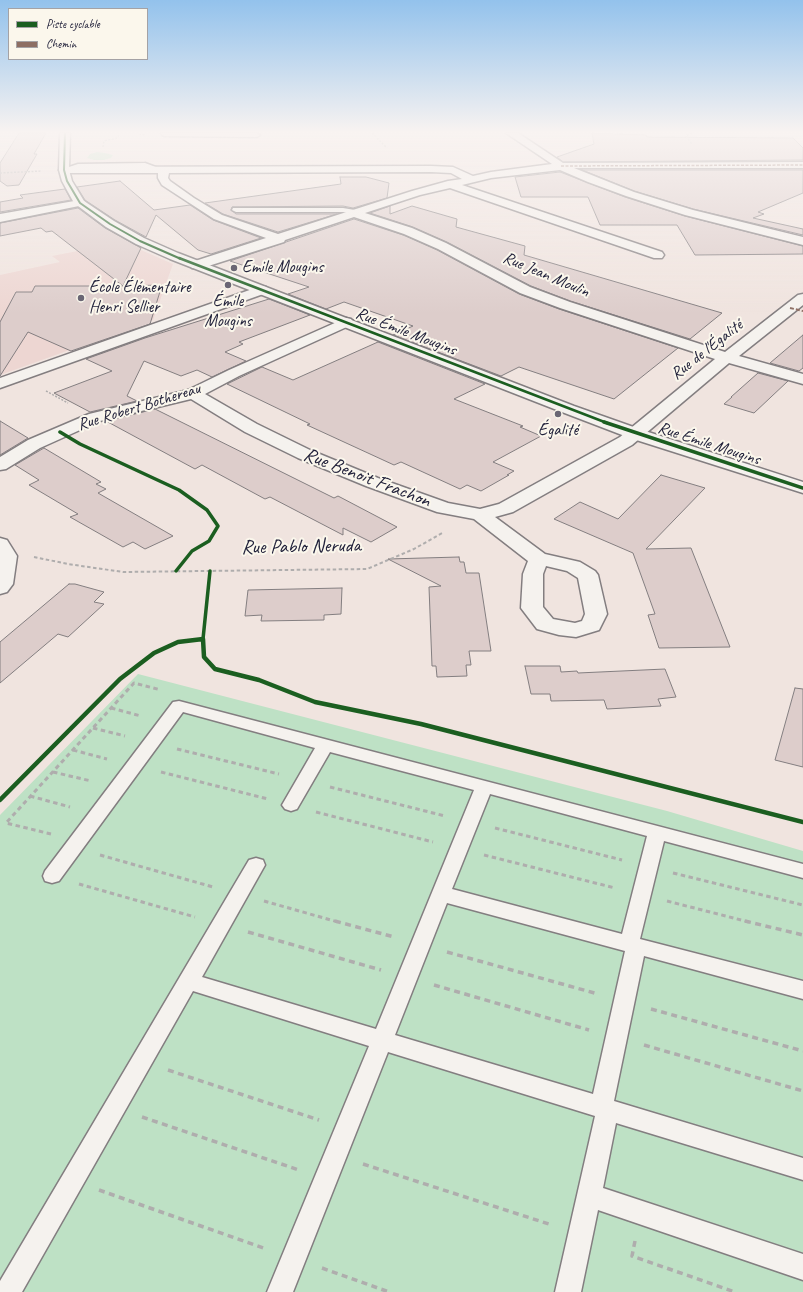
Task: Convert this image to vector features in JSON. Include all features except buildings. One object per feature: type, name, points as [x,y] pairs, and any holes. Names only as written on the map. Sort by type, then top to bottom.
[{"type":"street","name":"Rue Émile Mougins","points":[[74,193],[80,203],[110,224],[140,241],[197,265],[636,434],[803,488]]},
{"type":"street","points":[[181,193],[218,216],[280,239]]},
{"type":"street","points":[[197,265],[420,193]]},
{"type":"street","points":[[475,193],[658,255]]},
{"type":"street","points":[[629,193],[689,213],[803,241]]},
{"type":"street","points":[[0,218],[80,203]]},
{"type":"street","name":"Rue Jean Moulin","points":[[357,214],[408,231],[442,246],[525,290],[728,358],[803,379]]},
{"type":"street","points":[[0,383],[261,290]]},
{"type":"street","name":"Rue de l'Égalité","points":[[636,434],[716,366],[797,310],[803,298]]},
{"type":"street","name":"Rue Robert Bothereau","points":[[0,465],[34,444],[95,417],[193,394],[234,373],[346,322]]},
{"type":"street","name":"Rue Benoit Frachon","points":[[193,394],[251,428],[304,454],[372,482],[444,508],[480,515],[539,559]]},
{"type":"street","points":[[480,515],[506,508],[636,434]]},
{"type":"street","points":[[0,588],[3,584],[4,550]]},
{"type":"lane","points":[[236,210],[343,210],[357,214]]},
{"type":"lane","points":[[52,876],[178,706],[803,871]]},
{"type":"lane","points":[[290,805],[325,745]]},
{"type":"lane","points":[[280,1292],[484,787]]},
{"type":"lane","points":[[568,1292],[590,1195],[633,945],[657,832]]},
{"type":"lane","points":[[8,1292],[256,865]]},
{"type":"lane","points":[[441,894],[803,990]]},
{"type":"lane","points":[[188,981],[803,1169]]},
{"type":"lane","points":[[590,1195],[803,1267]]},
{"type":"path","points":[[46,391],[95,417]]},
{"type":"path","points":[[78,842],[6,823],[134,683],[175,694],[178,706]]},
{"type":"path","points":[[52,772],[118,788]]},
{"type":"path","points":[[30,796],[98,814]]},
{"type":"path","points":[[142,1061],[346,1129]]},
{"type":"path","points":[[115,1108],[326,1179]]},
{"type":"path","points":[[336,1155],[581,1235]]},
{"type":"path","points":[[73,1180],[389,1292]]},
{"type":"path","points":[[640,1212],[632,1256],[734,1292]]},
{"type":"shaded area","name":"École Élémentaire Henri Sellier","points":[[123,242],[173,264],[153,320],[0,375],[0,275],[60,262],[52,256]]},
{"type":"green space","points":[[138,674],[667,811],[803,851],[803,1292],[0,1292],[0,815]]},
{"type":"marked path","points":[[790,308],[803,311]]},
{"type":"cycle path","points":[[74,193],[80,203],[110,224],[140,241],[174,256],[568,409],[636,434],[803,488]]},
{"type":"cycle path","points":[[60,432],[80,444],[179,490],[207,510],[218,526],[209,541],[192,551],[176,571]]},
{"type":"cycle path","points":[[203,639],[210,571]]},
{"type":"cycle path","points":[[0,800],[120,679],[154,653],[178,642],[203,639],[204,657],[215,669],[259,680],[315,702],[421,724],[803,822]]},
{"type":"place","name":"Emile Mougins","points":[[234,268]]},
{"type":"place","name":"Émile Mougins","points":[[228,285]]},
{"type":"place","name":"École Élémentaire Henri Sellier","points":[[81,298]]},
{"type":"place","name":"Égalité","points":[[558,414]]}]
